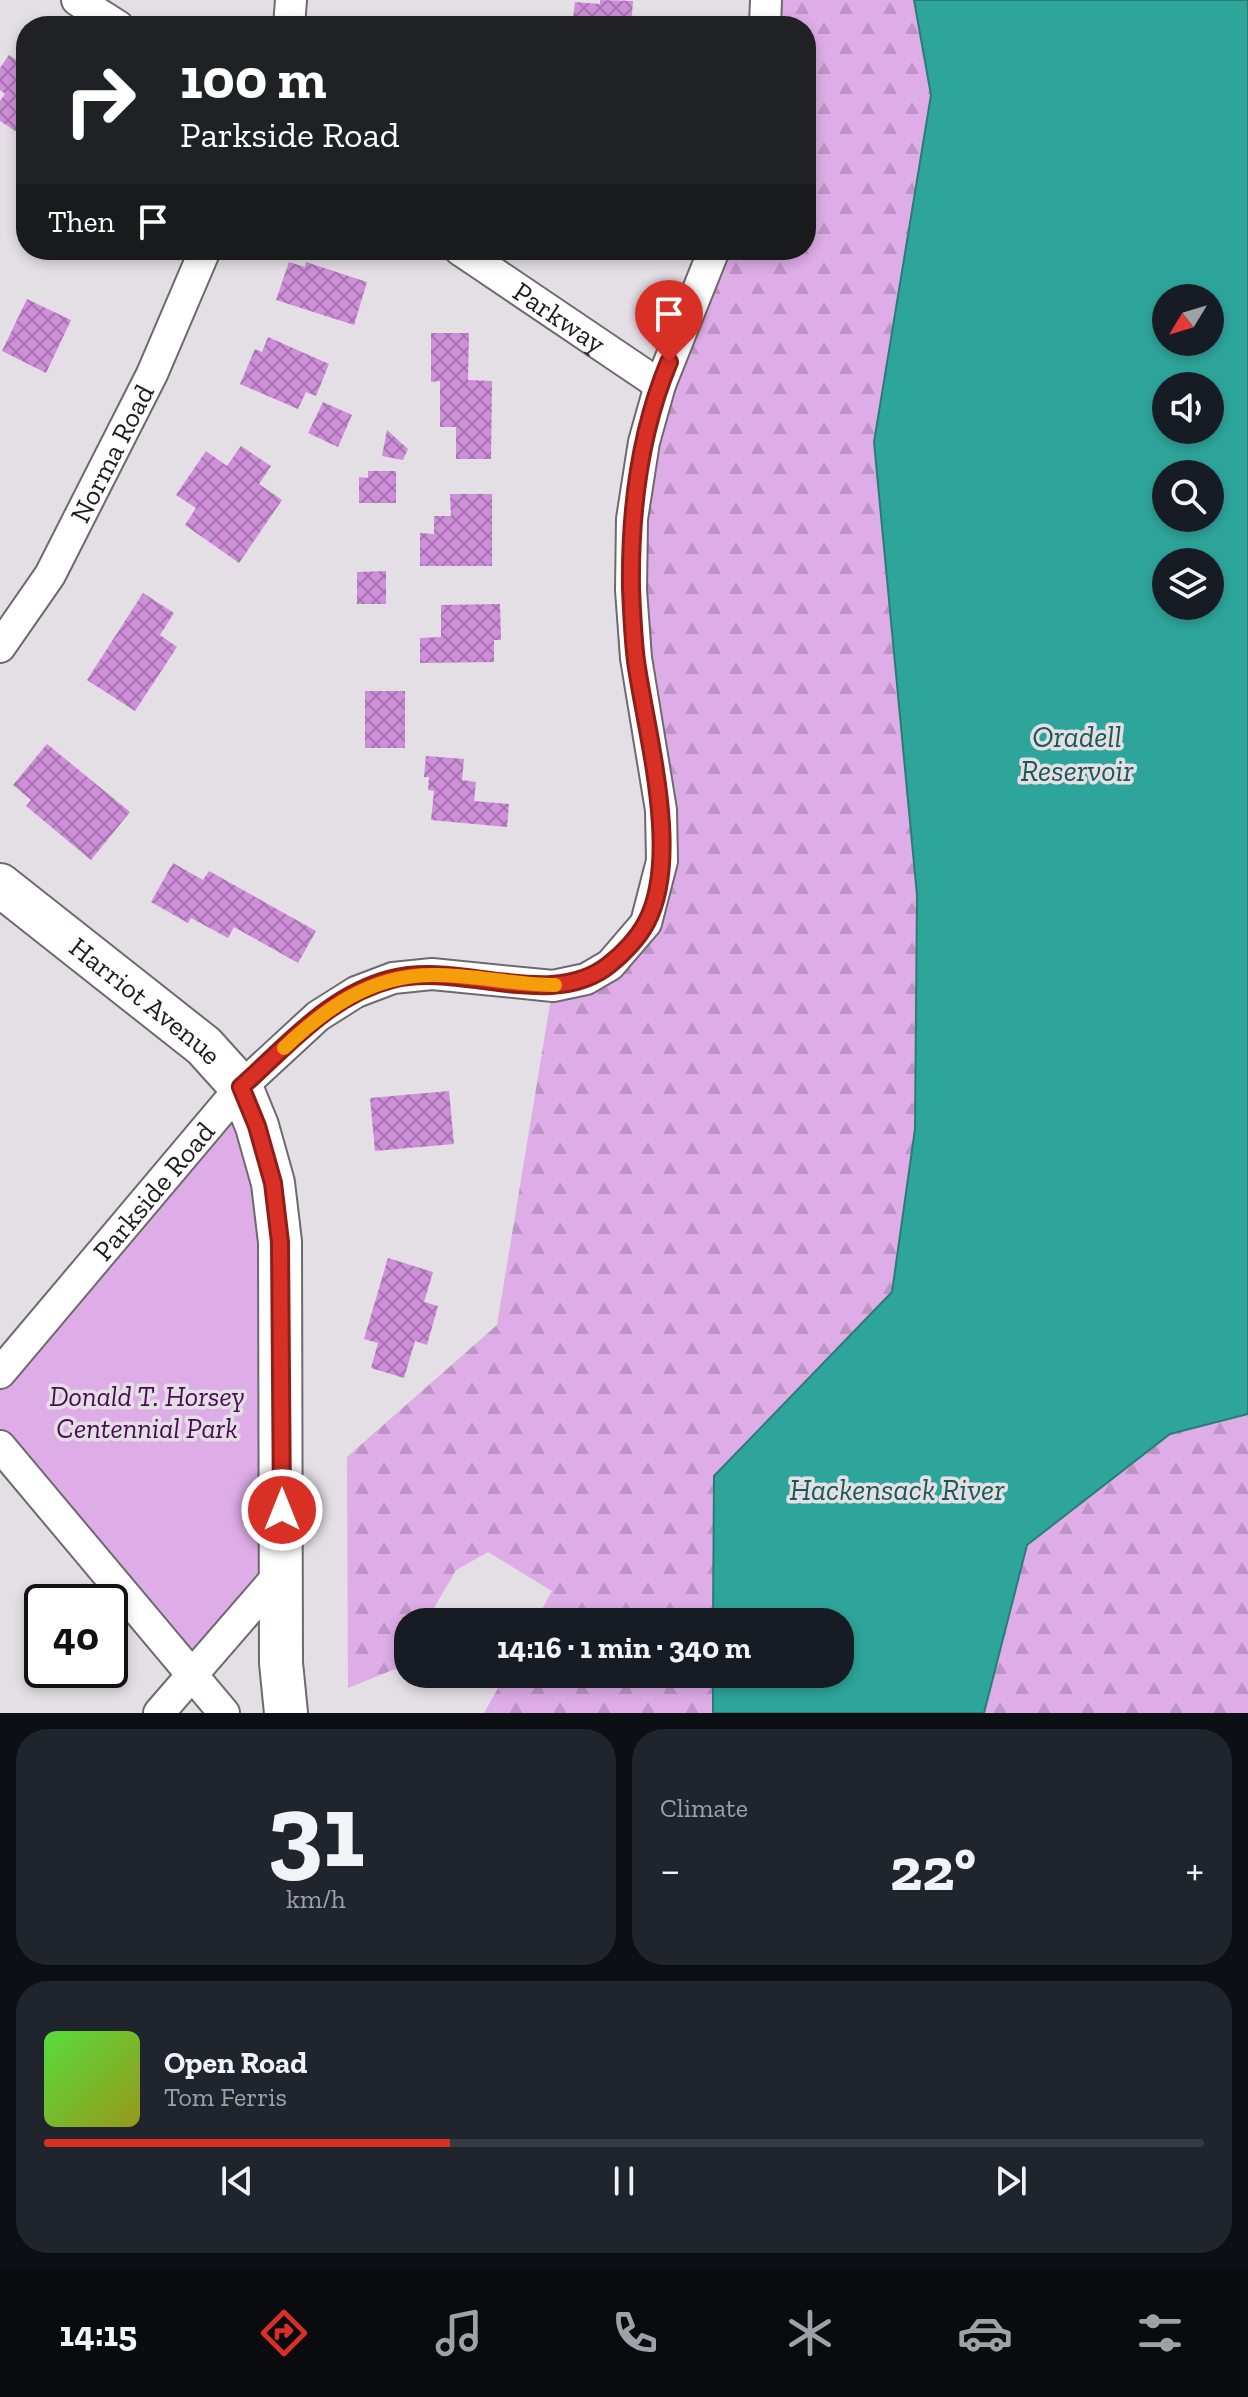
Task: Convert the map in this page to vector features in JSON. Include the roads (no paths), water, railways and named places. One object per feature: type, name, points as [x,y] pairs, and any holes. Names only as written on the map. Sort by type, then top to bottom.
[{"type":"street","points":[[77,0],[102,16]]},
{"type":"street","name":"Norma Road","points":[[0,647],[50,575],[152,374],[201,260]]},
{"type":"street","name":"Parkway","points":[[475,260],[660,385]]},
{"type":"street","name":"Parkside Road","points":[[0,1373],[241,1087],[318,1016],[356,992],[393,978],[432,974],[553,986],[586,979],[610,965],[646,923],[662,861],[661,810],[636,658],[631,590],[632,519],[644,442],[660,385],[710,260]]},
{"type":"street","name":"Harriot Avenue","points":[[0,885],[204,1046],[241,1087],[257,1126],[273,1183],[280,1242],[281,1663],[286,1713]]},
{"type":"street","points":[[0,1446],[224,1713]]},
{"type":"street","points":[[159,1713],[283,1570]]},
{"type":"water","name":"Oradell Reservoir","points":[[914,0],[1248,0],[1248,1414],[1170,1434],[1027,1545],[984,1713],[713,1713],[713,1688],[854,1688],[854,1608],[713,1608],[714,1476],[892,1292],[915,1129],[917,895],[874,442],[931,95]]},
{"type":"park label","name":"Donald T. Horsey Centennial Park","points":[[147,1412]]},
{"type":"water label","name":"Hackensack River","points":[[897,1490]]}]
